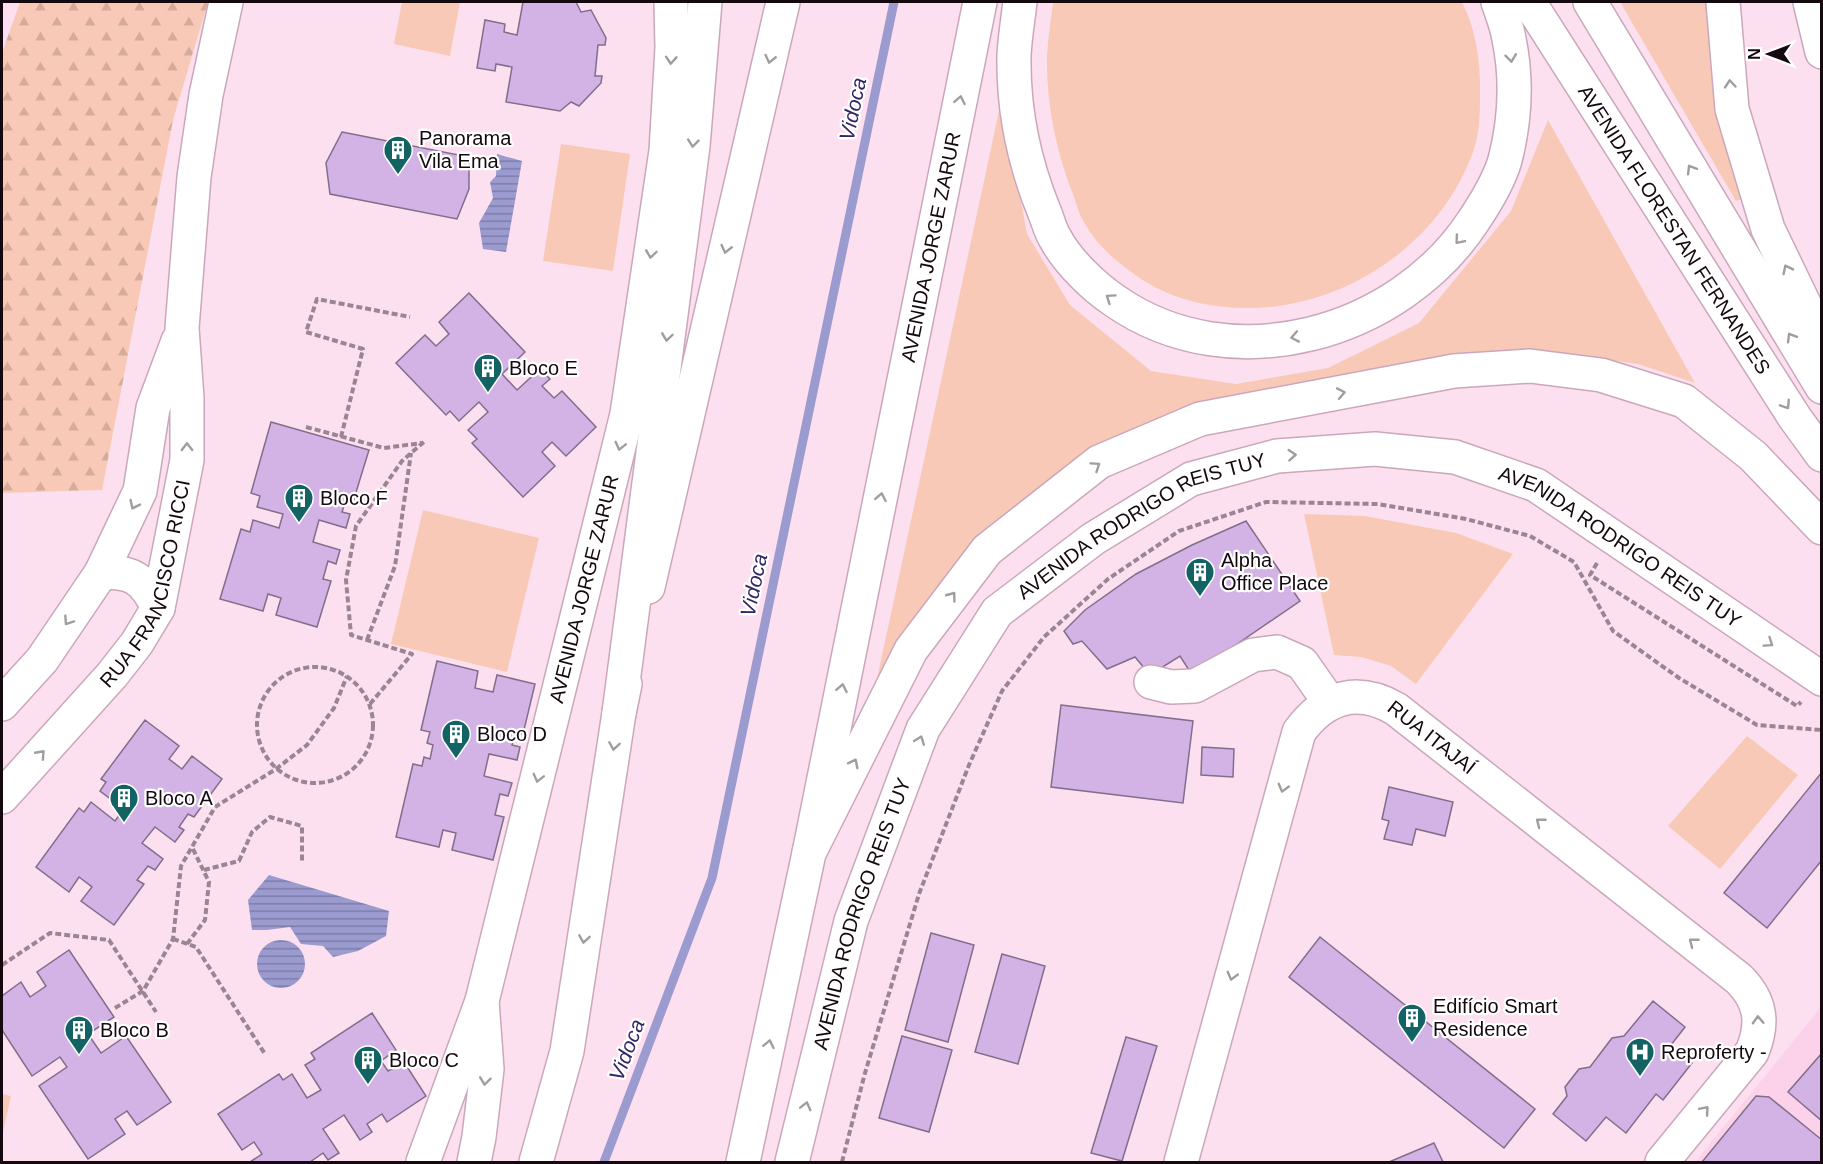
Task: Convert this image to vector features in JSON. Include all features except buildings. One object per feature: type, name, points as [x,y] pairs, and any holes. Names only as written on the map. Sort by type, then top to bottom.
[{"type":"main road","name":"RUA FRANCISCO RICCI","points":[[2,797],[112,675],[137,643],[158,608],[187,460],[187,398],[182,328],[194,177],[206,95],[226,2]]},
{"type":"main road","name":"AVENIDA JORGE ZARUR","points":[[423,1162],[482,1001],[627,414],[666,151],[672,48],[671,2]]},
{"type":"main road","points":[[536,1162],[567,1052],[619,713],[693,146],[705,2]]},
{"type":"main road","points":[[619,713],[783,2]]},
{"type":"main road","name":"AVENIDA JORGE ZARUR","points":[[743,1162],[809,853],[980,2]]},
{"type":"main road","points":[[1020,2],[1014,55],[1018,118],[1032,180],[1055,239],[1076,267],[1102,292],[1131,313],[1164,328],[1198,337],[1234,342],[1277,340],[1320,332],[1360,318],[1399,296],[1432,269],[1462,237],[1486,201],[1504,161],[1512,121],[1514,80],[1512,59],[1509,39],[1498,2]]},
{"type":"main road","name":"AVENIDA FLORESTAN FERNANDES","points":[[1529,2],[1795,418],[1821,455]]},
{"type":"main road","name":"AVENIDA FLORESTAN FERNANDES","points":[[1590,2],[1821,387]]},
{"type":"main road","points":[[1723,2],[1732,109],[1768,229],[1821,341]]},
{"type":"main road","points":[[1810,2],[1821,51]]},
{"type":"main road","name":"RUA FRANCISCO RICCI","points":[[2,704],[42,660],[101,573],[140,491],[153,408],[182,328]]},
{"type":"main road","points":[[809,853],[911,650],[987,550],[1099,462],[1200,419],[1454,371],[1530,366],[1601,375],[1684,400],[1753,456],[1821,528]]},
{"type":"main road","name":"AVENIDA RODRIGO REIS TUY","points":[[792,1162],[851,921],[924,729],[997,612],[1093,538],[1191,479],[1277,456],[1375,449],[1455,457],[1536,485],[1813,689]]},
{"type":"main road","points":[[101,573],[127,573],[141,582],[158,608]]},
{"type":"main road","points":[[1150,682],[1172,687],[1196,686],[1253,655],[1277,652],[1302,663],[1330,703]]},
{"type":"main road","name":"RUA ITAJAÍ","points":[[1181,1162],[1299,732],[1318,710],[1330,703],[1357,696],[1378,700],[1396,709],[1749,989],[1759,1013],[1757,1040],[1752,1052],[1660,1160]]},
{"type":"main road","points":[[474,1162],[487,1069],[482,1001]]},
{"type":"path","points":[[341,437],[363,349],[306,333],[317,299],[410,317]]},
{"type":"path","points":[[306,427],[384,448],[424,441],[402,461],[356,526],[346,580],[351,635],[412,654],[370,704]]},
{"type":"path","points":[[367,640],[395,566],[411,453]]},
{"type":"path","points":[[1590,575],[1797,706],[1813,689]]},
{"type":"path","points":[[310,666],[329,668],[347,676],[361,689],[370,704],[374,724],[371,744],[362,760],[348,774],[330,782],[311,784],[293,779],[276,769],[264,754],[257,735],[257,716],[263,697],[275,682],[291,671],[310,666]]},
{"type":"path","points":[[115,1008],[142,991],[173,939],[181,866],[215,807],[276,769],[308,745],[334,708],[347,676]]},
{"type":"path","points":[[204,870],[239,861],[252,832],[270,817],[302,826],[302,861]]},
{"type":"path","points":[[187,944],[205,920],[209,882],[192,847]]},
{"type":"path","points":[[2,965],[50,933],[109,940],[156,1012]]},
{"type":"path","points":[[173,939],[196,947],[265,1054]]},
{"type":"shaded area","points":[[1821,1007],[1821,1162],[1695,1162]]},
{"type":"green space","points":[[20,2],[208,2],[173,120],[102,490],[2,493],[2,53]]},
{"type":"green space","points":[[402,2],[460,2],[450,56],[394,44]]},
{"type":"green space","points":[[1053,2],[1462,2],[1475,37],[1480,74],[1479,119],[1473,152],[1458,185],[1438,214],[1414,241],[1387,263],[1356,281],[1324,295],[1289,304],[1254,308],[1208,305],[1165,292],[1122,265],[1095,238],[1081,216],[1062,163],[1050,110],[1047,56]]},
{"type":"green space","points":[[1620,2],[1711,2],[1749,197],[1736,201]]},
{"type":"green space","points":[[1002,97],[1027,234],[1070,305],[1151,371],[1236,384],[1328,368],[1419,323],[1511,211],[1548,120],[1695,383],[1638,364],[1537,350],[1419,368],[1079,463],[875,688]]},
{"type":"green space","points":[[561,144],[630,154],[613,271],[543,261]]},
{"type":"green space","points":[[423,510],[539,538],[507,672],[391,644]]},
{"type":"green space","points":[[1304,514],[1365,516],[1456,533],[1513,554],[1416,684],[1391,666],[1361,657],[1334,655]]},
{"type":"green space","points":[[1747,736],[1798,775],[1720,869],[1668,826]]},
{"type":"green space","points":[[2,1094],[11,1096],[2,1137]]},
{"type":"water","points":[[497,154],[522,161],[506,252],[483,249],[479,223],[493,198],[490,182],[496,176]]},
{"type":"water","points":[[269,875],[389,911],[386,936],[358,951],[333,957],[323,946],[301,944],[290,927],[252,930],[248,900]]},
{"type":"water","points":[[281,940],[298,947],[305,964],[298,981],[281,988],[264,981],[257,964],[264,947]]},
{"type":"waterway","name":"Vidoca","points":[[604,1162],[712,878],[894,2]]},
{"type":"place","name":"Panorama Vila Ema","points":[[398,176]]},
{"type":"place","name":"Bloco E","points":[[488,394]]},
{"type":"place","name":"Bloco F","points":[[299,524]]},
{"type":"place","name":"Alpha Office Place","points":[[1200,598]]},
{"type":"place","name":"Bloco D","points":[[456,760]]},
{"type":"place","name":"Bloco A","points":[[124,824]]},
{"type":"place","name":"Edifício Smart Residence","points":[[1412,1044]]},
{"type":"place","name":"Bloco B","points":[[79,1056]]},
{"type":"place","name":"Reproferty -","points":[[1640,1078]]},
{"type":"place","name":"Bloco C","points":[[368,1086]]}]
